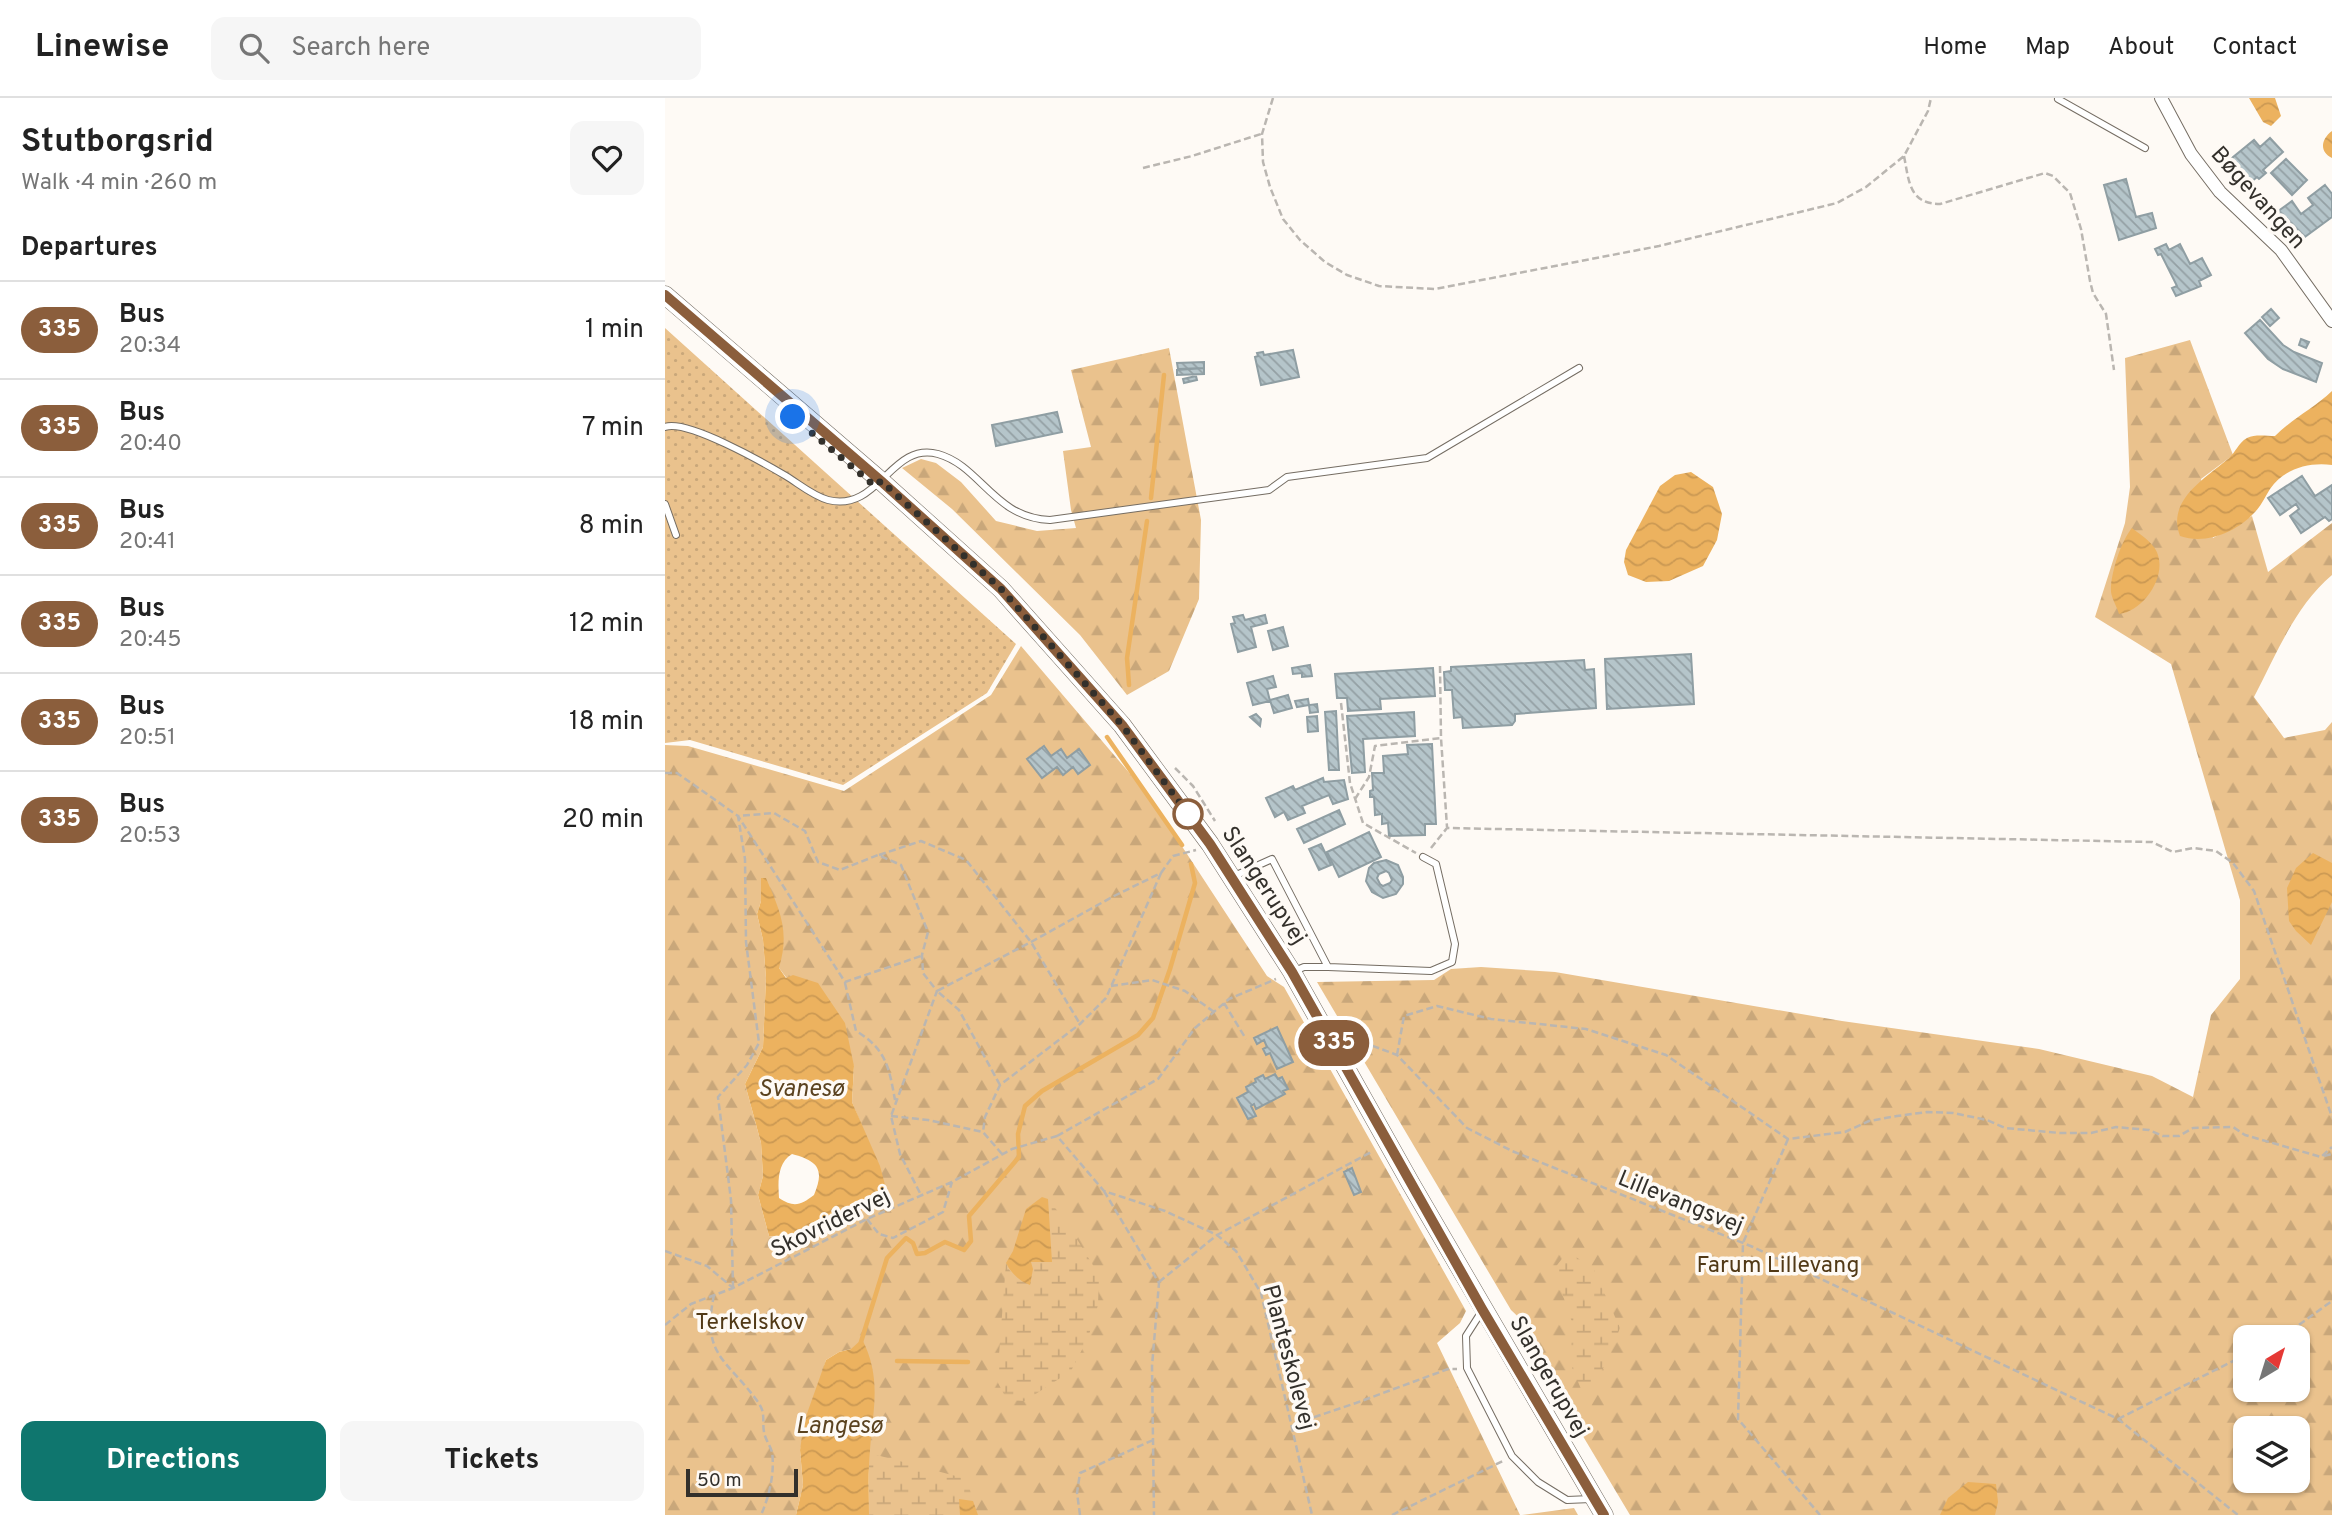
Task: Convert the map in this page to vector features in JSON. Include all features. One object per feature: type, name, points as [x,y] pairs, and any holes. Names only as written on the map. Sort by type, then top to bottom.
[{"type":"main road","name":"Slangerupvej","points":[[665,295],[881,481],[1001,589],[1122,725],[1210,844],[1292,972],[1482,1309],[1604,1515]]},
{"type":"street","name":"Bøgevangen","points":[[2161,98],[2192,154],[2220,192],[2281,250],[2332,321]]},
{"type":"lane","points":[[2058,99],[2145,148]]},
{"type":"lane","points":[[665,427],[673,424],[707,436],[824,499],[843,503],[867,494],[901,461],[922,452],[938,454],[953,461],[999,501],[1018,513],[1038,520],[1051,520],[1269,490],[1286,477],[1427,458],[1579,368]]},
{"type":"lane","points":[[665,504],[676,535]]},
{"type":"lane","points":[[1292,972],[1304,967],[1431,971],[1452,962],[1455,944],[1436,864],[1423,857]]},
{"type":"lane","points":[[1231,877],[1272,859],[1328,967]]},
{"type":"lane","points":[[1482,1309],[1467,1336],[1467,1368],[1512,1456],[1538,1482],[1567,1500],[1594,1499]]},
{"type":"path","points":[[1273,98],[1262,134],[1263,162],[1283,219],[1300,240],[1325,262],[1347,275],[1379,286],[1435,289],[1659,246],[1837,203],[1866,187],[1904,156],[1928,111],[1931,98]]},
{"type":"path","points":[[1143,168],[1262,134]]},
{"type":"path","points":[[1904,156],[1909,184],[1921,201],[1930,204],[1940,204],[2045,173],[2063,184],[2075,207],[2094,293],[2106,314],[2114,370]]},
{"type":"path","points":[[1341,703],[1346,759],[1363,823],[1423,857],[1447,828],[1441,738],[1440,666]]},
{"type":"path","points":[[1355,799],[1369,777],[1375,746],[1441,738]]},
{"type":"path","points":[[1175,767],[1193,786],[1218,827]]},
{"type":"path","points":[[665,773],[677,773],[738,816],[845,982],[856,1031],[877,1046],[890,1069],[895,1103]]},
{"type":"path","points":[[738,816],[774,813],[805,831],[818,862],[840,870],[921,841],[966,860],[1031,942],[1080,1024]]},
{"type":"path","points":[[733,1287],[731,1200],[718,1097],[747,1065],[759,1043],[746,942],[745,859],[738,816]]},
{"type":"path","points":[[1447,828],[2152,842],[2173,852],[2193,848],[2216,851],[2233,863],[2254,891],[2332,1117]]},
{"type":"path","points":[[983,1132],[985,1117],[1000,1085],[1080,1024],[1106,998],[1161,873],[1173,856],[1188,853]]},
{"type":"path","points":[[878,855],[901,865],[928,932],[922,955],[923,973],[937,991],[959,1010],[1000,1085]]},
{"type":"path","points":[[921,1195],[900,1153],[891,1116],[937,991],[1114,895],[1161,873]]},
{"type":"path","points":[[845,982],[922,955]]},
{"type":"path","points":[[1154,1515],[1152,1366],[1159,1283],[1104,1191],[1057,1136],[1158,1079],[1195,1028],[1229,999],[1292,972]]},
{"type":"path","points":[[1111,986],[1156,981],[1185,991],[1214,1012]]},
{"type":"path","points":[[1224,1003],[1246,1039]]},
{"type":"path","points":[[1397,1055],[1404,1016],[1437,1006],[1491,1018],[1586,1030],[1666,1055],[1788,1139],[1845,1132],[1868,1121],[1897,1116],[1940,1113],[1987,1120],[2005,1128],[2060,1133],[2091,1133],[2116,1128],[2149,1130],[2164,1136],[2179,1136],[2193,1128],[2233,1127],[2245,1135],[2321,1157],[2332,1154]]},
{"type":"path","name":"Lillevangsvej","points":[[1340,1053],[1365,1044],[1397,1055],[1467,1128],[1512,1151],[1743,1243],[2117,1419],[2238,1515]]},
{"type":"path","points":[[891,1116],[928,1120],[983,1132],[1003,1155]]},
{"type":"path","name":"Skovridervej","points":[[665,1325],[691,1304],[733,1287],[1012,1149],[1057,1136]]},
{"type":"path","points":[[1788,1139],[1743,1243],[1738,1419],[1820,1515]]},
{"type":"path","points":[[1159,1283],[1217,1235],[1388,1143]]},
{"type":"path","points":[[2321,1157],[2332,1147]]},
{"type":"path","points":[[867,1219],[879,1234],[893,1238],[943,1212],[952,1181]]},
{"type":"path","name":"Planteskolevej","points":[[1104,1191],[1165,1210],[1217,1235],[1236,1251],[1261,1293],[1312,1515]]},
{"type":"path","points":[[665,1251],[707,1266],[733,1287]]},
{"type":"path","points":[[715,1294],[710,1315],[711,1337],[715,1348],[722,1361],[760,1403],[764,1412],[764,1433],[773,1462],[771,1483],[761,1515]]},
{"type":"path","points":[[2298,1325],[2332,1301]]},
{"type":"path","points":[[1516,1331],[1537,1359],[1545,1381]]},
{"type":"path","points":[[2117,1419],[2233,1362]]},
{"type":"path","points":[[1293,1424],[1448,1369],[1467,1368]]},
{"type":"path","points":[[1080,1515],[1077,1493],[1080,1473],[1153,1440]]},
{"type":"path","points":[[1392,1515],[1512,1456]]},
{"type":"green space","points":[[665,328],[1016,644],[987,693],[843,785],[690,740],[665,743]]},
{"type":"green space","name":"Farum Lillevang","points":[[2190,340],[2233,455],[2201,479],[2213,538],[2252,516],[2268,572],[2332,523],[2332,575],[2307,601],[2297,616],[2254,697],[2284,738],[2325,730],[2332,722],[2332,1515],[1630,1515],[1556,1391],[1531,1329],[1511,1310],[1317,982],[1434,980],[1451,969],[1481,967],[1555,972],[1842,1021],[2039,1049],[2152,1076],[2193,1097],[2211,1015],[2240,979],[2240,900],[2171,664],[2095,617],[2125,523],[2130,487],[2125,358]]},
{"type":"green space","points":[[1169,348],[1201,520],[1199,599],[1169,671],[1127,695],[1080,635],[952,509],[902,468],[921,459],[936,463],[961,482],[996,521],[1037,531],[1076,528],[1063,451],[1091,447],[1071,370]]},
{"type":"green space","name":"Terkelskov","points":[[1021,646],[1149,796],[1267,976],[1284,987],[1466,1311],[1460,1323],[1437,1343],[1520,1515],[869,1515],[869,1453],[851,1349],[826,1360],[800,1450],[803,1485],[796,1515],[665,1515],[665,745],[688,746],[844,791],[991,695]],"holes":[[[761,879],[779,968],[854,1066],[852,1102],[863,1129],[786,1238],[769,1236],[758,1195],[763,1176],[761,1143],[745,1084],[763,1047],[766,978],[763,940],[757,914],[761,901]]]},
{"type":"green space","points":[[1048,1199],[1067,1223],[1099,1275],[1098,1305],[1088,1338],[1071,1371],[1025,1401],[1007,1400],[997,1381],[1006,1263],[1010,1271],[1023,1282],[1032,1281],[1031,1262],[1052,1262]]},
{"type":"green space","points":[[1568,1251],[1594,1270],[1620,1328],[1607,1362],[1591,1388],[1581,1389],[1571,1365],[1572,1322],[1554,1269]]},
{"type":"green space","points":[[869,1453],[967,1479],[973,1501],[960,1499],[960,1515],[869,1515]]},
{"type":"green space","points":[[1574,1508],[1578,1515],[1522,1515]]},
{"type":"water","points":[[2249,98],[2275,98],[2281,116],[2271,126],[2263,122]]},
{"type":"water","points":[[2332,131],[2332,158],[2325,152],[2323,145]]},
{"type":"water","points":[[2332,391],[2332,465],[2306,466],[2282,476],[2255,512],[2230,531],[2200,539],[2180,536],[2177,523],[2183,501],[2200,482],[2229,458],[2244,440],[2253,436],[2275,436]]},
{"type":"water","points":[[1691,472],[1713,487],[1722,514],[1717,540],[1703,566],[1669,581],[1646,582],[1628,575],[1624,562],[1626,550],[1660,486],[1675,475]]},
{"type":"water","points":[[2132,528],[2153,546],[2158,555],[2158,577],[2147,597],[2129,611],[2119,614],[2111,592],[2112,577],[2120,549]]},
{"type":"water","points":[[2313,853],[2332,863],[2332,902],[2311,945],[2289,921],[2287,888],[2296,868]]},
{"type":"water","name":"Svanesø","points":[[761,878],[766,878],[782,922],[784,943],[779,968],[786,978],[793,975],[818,983],[845,1023],[854,1066],[852,1102],[880,1166],[888,1196],[806,1237],[769,1236],[758,1195],[763,1176],[761,1143],[745,1084],[763,1047],[766,978],[763,940],[757,914],[761,901]],"holes":[[[792,1154],[813,1163],[819,1172],[814,1195],[801,1203],[793,1204],[779,1198],[778,1186],[783,1162]]]},
{"type":"water","points":[[1042,1197],[1048,1199],[1052,1262],[1031,1262],[1033,1269],[1030,1285],[1016,1276],[1006,1263],[1013,1251],[1026,1209]]},
{"type":"water","name":"Langesø","points":[[862,1339],[872,1367],[875,1394],[869,1466],[869,1515],[796,1515],[803,1485],[800,1450],[804,1422],[826,1360],[851,1349]]},
{"type":"water","points":[[1968,1482],[1996,1484],[1998,1502],[1995,1515],[1940,1515],[1948,1498]]},
{"type":"water","points":[[959,1499],[973,1501],[978,1515],[960,1515]]},
{"type":"building","points":[[2270,138],[2283,152],[2263,170],[2266,173],[2251,182],[2232,158],[2254,140],[2260,147]]},
{"type":"building","points":[[2286,159],[2307,180],[2292,195],[2271,173]]},
{"type":"building","points":[[2126,179],[2136,217],[2152,213],[2156,228],[2119,240],[2104,185]]},
{"type":"building","points":[[2325,185],[2332,194],[2332,217],[2302,239],[2292,224],[2288,227],[2277,212],[2292,201],[2301,214],[2313,205],[2308,198]]},
{"type":"building","points":[[2166,244],[2169,250],[2180,244],[2190,264],[2202,258],[2211,275],[2199,281],[2201,286],[2176,296],[2172,288],[2177,286],[2161,254],[2158,255],[2155,249]]},
{"type":"building","points":[[2271,309],[2279,318],[2270,326],[2262,317]]},
{"type":"building","points":[[2260,320],[2283,345],[2322,363],[2316,382],[2283,369],[2268,359],[2245,333]]},
{"type":"building","points":[[2301,339],[2309,342],[2306,348],[2299,345]]},
{"type":"building","points":[[1293,350],[1299,377],[1261,385],[1255,357],[1258,356],[1257,353],[1263,352],[1264,355]]},
{"type":"building","points":[[1204,362],[1204,368],[1178,369],[1177,363]]},
{"type":"building","points":[[1204,368],[1204,374],[1177,375],[1177,370]]},
{"type":"building","points":[[1196,376],[1197,380],[1184,383],[1183,379]]},
{"type":"building","points":[[1057,412],[1062,432],[996,446],[992,425]]},
{"type":"building","points":[[2302,476],[2315,496],[2332,485],[2332,519],[2329,521],[2325,517],[2301,533],[2290,516],[2299,509],[2296,504],[2280,515],[2268,498]]},
{"type":"building","points":[[1243,615],[1245,620],[1265,615],[1267,623],[1251,627],[1256,647],[1238,652],[1231,624],[1235,623],[1233,617]]},
{"type":"building","points":[[1283,627],[1288,646],[1273,650],[1268,631]]},
{"type":"building","points":[[1691,654],[1694,704],[1607,709],[1605,659]]},
{"type":"building","points":[[1584,660],[1585,670],[1594,669],[1596,708],[1515,714],[1512,725],[1463,728],[1462,717],[1454,718],[1452,690],[1445,690],[1444,672],[1451,671],[1451,667]]},
{"type":"building","points":[[1310,665],[1312,676],[1293,674],[1292,668]]},
{"type":"building","points":[[1433,668],[1435,696],[1380,699],[1381,709],[1348,711],[1347,698],[1337,698],[1335,674]]},
{"type":"building","points":[[1273,676],[1276,687],[1267,689],[1270,701],[1253,705],[1247,683]]},
{"type":"building","points":[[1288,695],[1292,708],[1274,713],[1270,700]]},
{"type":"building","points":[[1308,699],[1309,705],[1297,707],[1295,701]]},
{"type":"building","points":[[1317,704],[1318,712],[1310,713],[1309,705]]},
{"type":"building","points":[[1336,711],[1339,770],[1329,770],[1325,712]]},
{"type":"building","points":[[1414,712],[1415,736],[1363,739],[1365,772],[1352,773],[1347,716]]},
{"type":"building","points":[[1256,714],[1261,719],[1260,726],[1250,717]]},
{"type":"building","points":[[1317,716],[1318,731],[1308,732],[1307,717]]},
{"type":"building","points":[[1432,744],[1436,824],[1425,824],[1425,835],[1389,836],[1388,823],[1382,824],[1382,814],[1375,815],[1374,797],[1370,797],[1370,791],[1373,790],[1372,773],[1384,773],[1383,756],[1408,754],[1407,745]]},
{"type":"building","points":[[1044,746],[1051,756],[1061,749],[1067,758],[1079,749],[1090,765],[1078,774],[1073,767],[1063,775],[1057,767],[1042,778],[1027,759]]},
{"type":"building","points":[[1323,778],[1324,782],[1344,780],[1348,799],[1333,804],[1329,795],[1302,806],[1305,813],[1288,820],[1284,812],[1275,817],[1266,798],[1293,786],[1295,790]]},
{"type":"building","points":[[1339,810],[1345,824],[1304,843],[1297,829]]},
{"type":"building","points":[[1369,832],[1381,857],[1339,877],[1327,852]]},
{"type":"building","points":[[1321,844],[1331,865],[1319,870],[1309,849]]},
{"type":"building","points":[[1386,860],[1398,865],[1403,884],[1396,894],[1383,898],[1372,892],[1366,881],[1369,868],[1374,863]],"holes":[[[1386,871],[1392,880],[1383,886],[1377,878]]]},
{"type":"building","points":[[1277,1027],[1293,1062],[1277,1069],[1270,1053],[1266,1055],[1263,1049],[1267,1047],[1264,1040],[1257,1044],[1254,1038]]},
{"type":"building","points":[[1275,1074],[1278,1079],[1282,1077],[1288,1089],[1283,1091],[1285,1094],[1256,1109],[1254,1104],[1251,1106],[1256,1116],[1248,1119],[1237,1098],[1248,1092],[1246,1087],[1256,1082],[1255,1079],[1263,1075],[1265,1079]]},
{"type":"building","points":[[1352,1168],[1361,1192],[1354,1195],[1344,1172]]},
{"type":"waterway","points":[[1151,498],[1164,375]]},
{"type":"waterway","points":[[1129,685],[1127,658],[1147,521]]},
{"type":"waterway","points":[[1107,737],[1182,845]]},
{"type":"waterway","points":[[861,1342],[887,1258],[906,1238],[913,1243],[917,1254],[925,1253],[945,1242],[964,1250],[971,1241],[969,1216],[1019,1157],[1018,1134],[1025,1106],[1042,1091],[1138,1035],[1153,1018],[1195,883],[1191,864]]},
{"type":"waterway","points":[[897,1361],[968,1362]]},
{"type":"bus line","name":"335","points":[[665,295],[881,481],[1001,589],[1122,725],[1210,844],[1292,972],[1482,1309],[1604,1515]]},
{"type":"route","points":[[793,417],[875,486],[881,481],[1001,589],[1122,725],[1188,814]]}]
